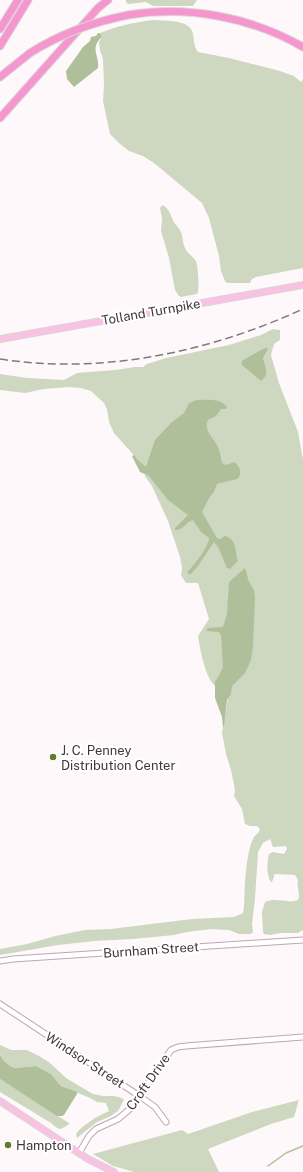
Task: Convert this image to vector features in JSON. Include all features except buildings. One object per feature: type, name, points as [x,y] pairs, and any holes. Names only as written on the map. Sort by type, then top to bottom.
[{"type":"highway","points":[[0,29],[18,0]]},
{"type":"highway","points":[[0,46],[28,0]]},
{"type":"highway","points":[[98,8],[103,0]]},
{"type":"highway","points":[[0,118],[98,8],[108,0]]},
{"type":"highway","points":[[0,77],[30,53],[52,40],[104,20],[150,12],[220,16],[262,28],[303,47]]},
{"type":"main road","name":"Tolland Turnpike","points":[[0,339],[303,285]]},
{"type":"main road","points":[[0,1101],[97,1164],[114,1172]]},
{"type":"street","name":"Burnham Street","points":[[0,961],[303,940]]},
{"type":"street","name":"Windsor Street","points":[[0,1004],[155,1107],[166,1122]]},
{"type":"street","name":"Croft Drive","points":[[79,1152],[89,1136],[96,1129],[118,1119],[131,1108],[138,1095],[171,1050],[178,1047],[303,1037]]},
{"type":"shaded area","points":[[126,0],[197,0],[193,6],[153,6],[146,2],[128,4]]},
{"type":"shaded area","points":[[154,20],[183,23],[188,26],[193,34],[195,46],[198,52],[280,71],[294,76],[301,82],[303,79],[303,268],[256,277],[252,279],[250,283],[227,283],[221,271],[219,256],[209,218],[202,203],[154,163],[143,156],[129,151],[110,134],[103,101],[103,59],[99,42],[102,37],[100,33],[113,28]]},
{"type":"shaded area","points":[[100,33],[102,37],[96,45],[98,68],[74,87],[67,79],[66,71],[83,47],[90,41],[91,37],[96,36]]},
{"type":"shaded area","points":[[162,205],[168,210],[180,231],[186,250],[196,261],[198,278],[197,294],[181,297],[175,290],[169,258],[161,231],[162,219],[160,208]]},
{"type":"shaded area","points":[[273,329],[280,330],[280,340],[274,344],[271,355],[279,383],[298,432],[303,460],[303,930],[298,933],[281,933],[270,935],[264,934],[263,932],[262,912],[265,902],[273,900],[294,901],[298,900],[299,895],[298,880],[295,875],[274,874],[272,882],[269,879],[267,868],[269,854],[273,852],[284,854],[287,849],[286,846],[273,847],[270,839],[263,843],[258,852],[252,924],[253,932],[251,934],[239,934],[229,930],[211,929],[174,935],[58,945],[0,955],[0,949],[85,930],[111,929],[192,919],[234,917],[243,913],[248,854],[250,846],[260,829],[257,826],[245,824],[242,809],[234,796],[235,790],[222,733],[228,698],[222,669],[215,686],[208,676],[200,648],[198,636],[209,619],[198,583],[186,583],[181,575],[182,568],[180,557],[168,521],[152,486],[144,475],[147,475],[139,461],[114,433],[109,422],[107,409],[104,403],[91,391],[69,387],[44,389],[25,393],[0,390],[0,374],[27,378],[64,380],[77,373],[143,367],[147,364],[166,358],[229,345],[261,335]]},
{"type":"shaded area","points":[[265,348],[268,349],[263,358],[266,373],[261,381],[241,364],[243,360]]},
{"type":"shaded area","points":[[197,400],[218,401],[227,407],[226,409],[221,409],[216,416],[208,420],[207,428],[218,447],[222,463],[226,465],[234,462],[239,468],[240,475],[237,479],[217,484],[202,512],[217,538],[220,539],[225,536],[232,540],[235,546],[238,561],[230,569],[227,568],[218,547],[214,542],[190,575],[187,572],[201,556],[207,546],[209,538],[201,532],[193,520],[180,529],[175,530],[175,528],[188,515],[168,500],[149,476],[140,472],[132,456],[134,455],[146,467],[155,440],[171,423],[184,413],[189,403]]},
{"type":"shaded area","points":[[245,568],[249,582],[254,590],[255,599],[253,646],[251,660],[245,673],[232,686],[231,694],[227,700],[223,727],[222,717],[215,698],[215,682],[223,667],[221,635],[219,632],[207,631],[207,629],[223,627],[227,614],[229,582]]},
{"type":"shaded area","points":[[0,1045],[11,1050],[27,1050],[39,1056],[50,1063],[66,1078],[93,1094],[114,1096],[124,1100],[118,1111],[97,1122],[77,1138],[76,1134],[83,1127],[109,1111],[106,1103],[97,1102],[61,1086],[51,1074],[36,1066],[15,1068],[10,1066],[0,1055]]},
{"type":"shaded area","points":[[0,1055],[4,1061],[15,1068],[36,1066],[51,1074],[61,1086],[77,1092],[64,1115],[57,1116],[0,1079]]},
{"type":"shaded area","points":[[0,1079],[69,1124],[60,1129],[0,1092]]},
{"type":"shaded area","points":[[299,1100],[294,1117],[271,1124],[208,1149],[219,1172],[134,1172],[113,1166],[93,1154],[182,1130],[188,1134],[252,1112]]},
{"type":"waterway","points":[[268,1166],[286,1153],[303,1146]]},
{"type":"railway","points":[[0,359],[39,363],[78,364],[116,362],[155,356],[193,348],[230,337],[303,309]]},
{"type":"place","name":"J. C. Penney Distribution Center","points":[[53,757]]},
{"type":"place","name":"Hampton","points":[[8,1145]]}]
